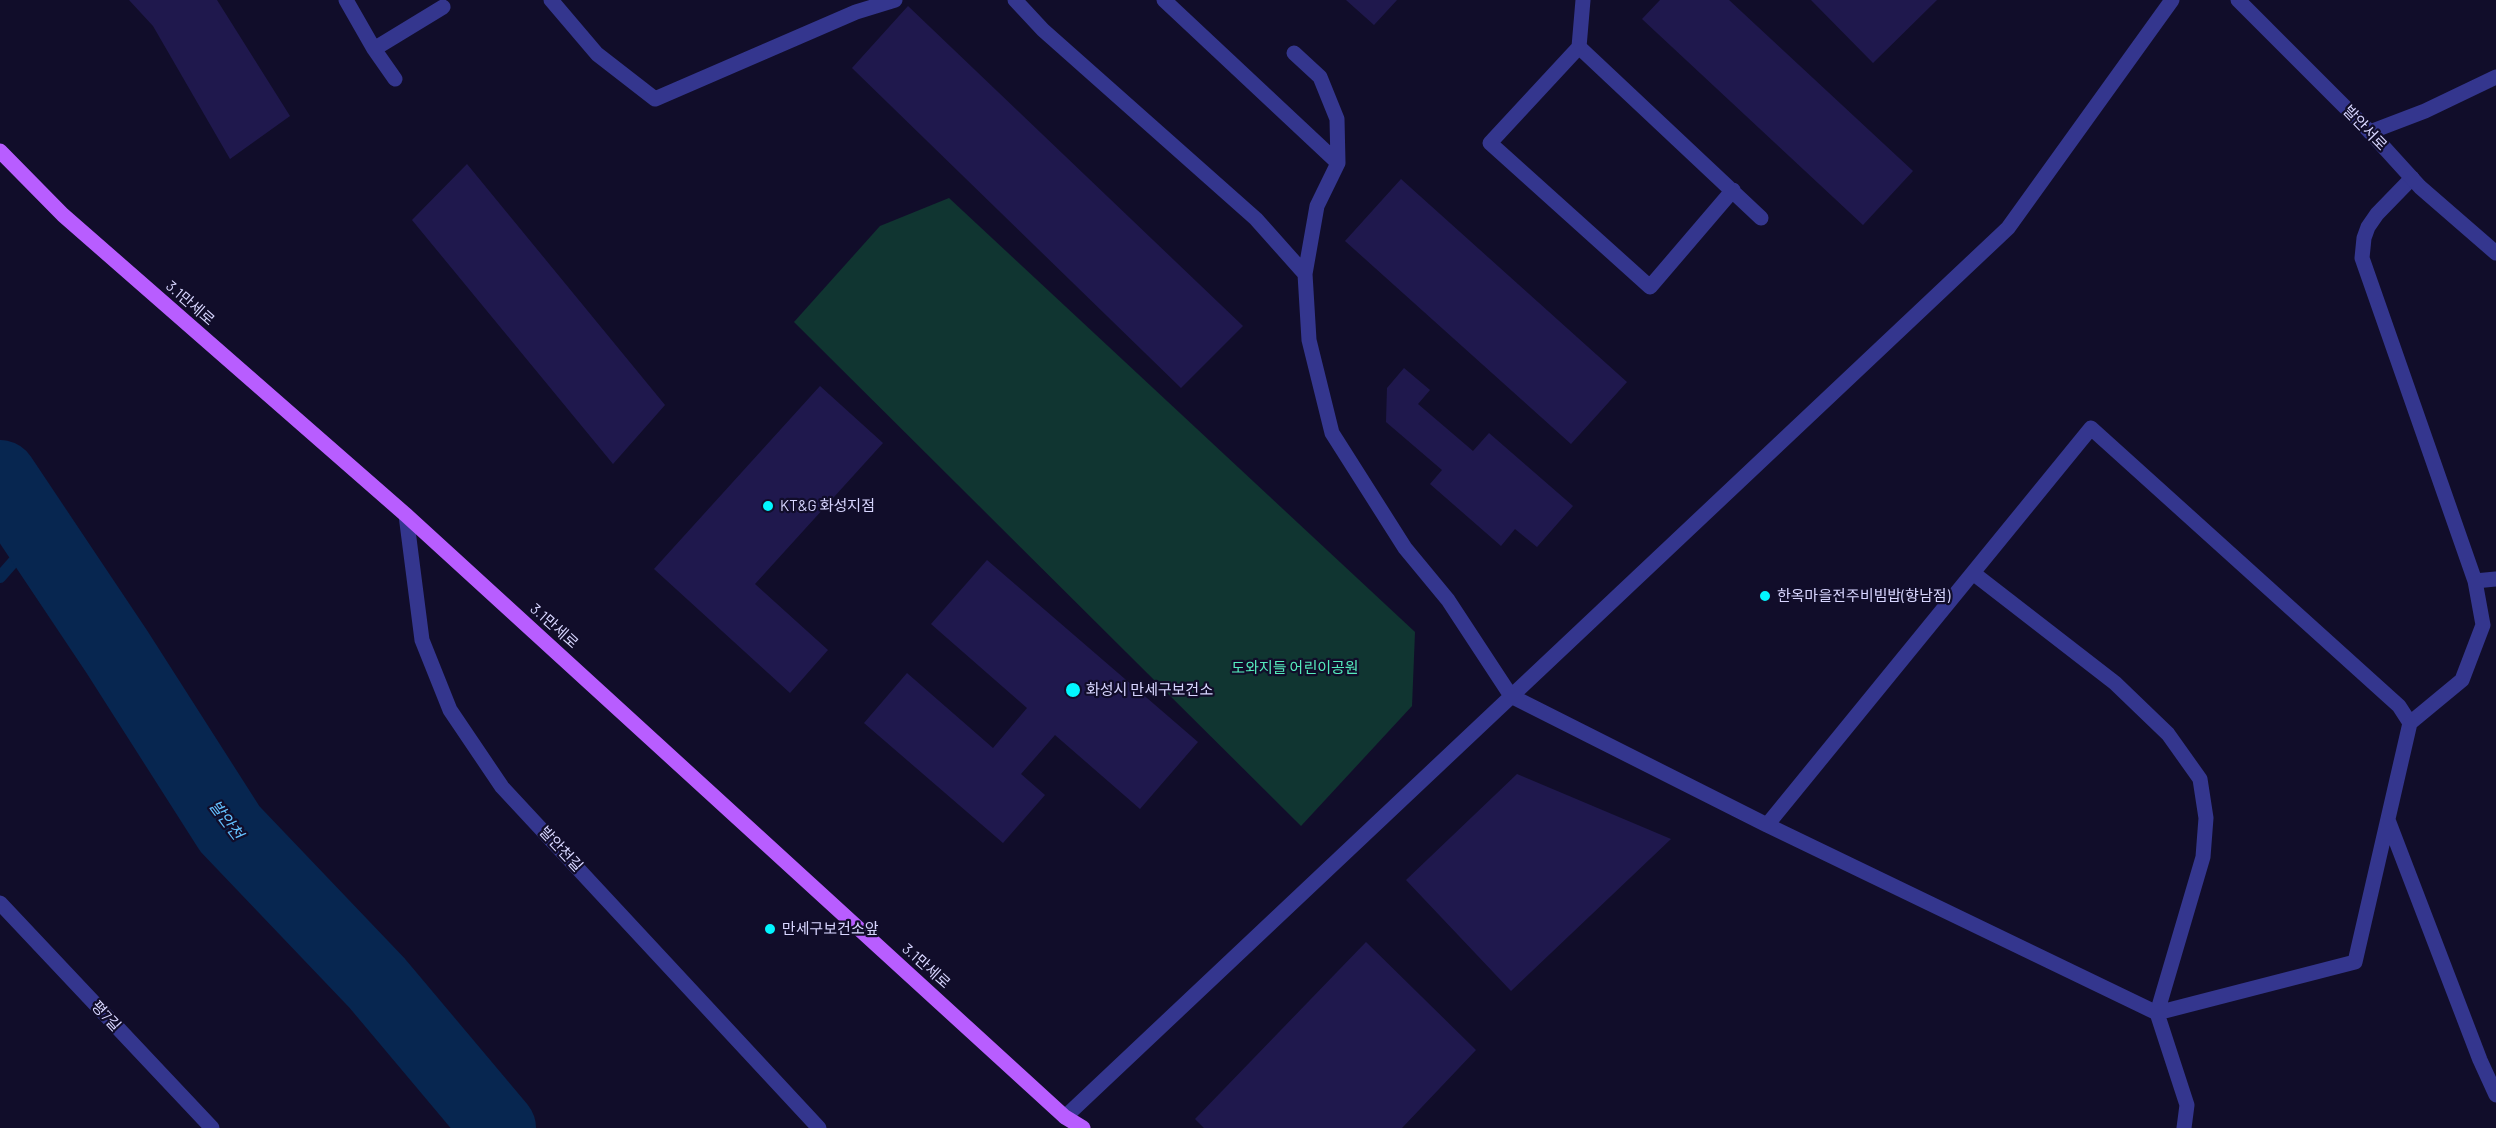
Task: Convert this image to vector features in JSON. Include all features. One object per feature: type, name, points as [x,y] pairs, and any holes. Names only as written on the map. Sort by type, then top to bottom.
[{"type":"main road","name":"3.1만세로","points":[[0,151],[63,215],[406,515],[1065,1117],[1083,1128]]},
{"type":"street","points":[[346,0],[374,49],[395,79]]},
{"type":"street","points":[[551,0],[597,54],[655,99],[856,12],[895,0]]},
{"type":"street","points":[[1015,0],[1043,30],[1256,219],[1305,274]]},
{"type":"street","points":[[1164,0],[1338,163]]},
{"type":"street","points":[[1583,0],[1579,47],[1490,143],[1650,287],[1733,190]]},
{"type":"street","points":[[1065,1117],[2008,228],[2172,0]]},
{"type":"street","name":"발안서로","points":[[2238,0],[2370,132],[2412,178],[2496,253]]},
{"type":"street","points":[[374,49],[445,2]]},
{"type":"street","points":[[1579,47],[1761,218]]},
{"type":"street","points":[[1294,53],[1320,77],[1337,119],[1338,163],[1317,206],[1305,274],[1309,340],[1332,433],[1405,548],[1448,600],[1511,696],[1767,825],[2157,1013],[2355,962],[2410,723],[2462,680],[2483,626],[2475,581],[2362,258],[2364,238],[2368,227],[2377,214],[2412,178]]},
{"type":"street","points":[[2370,132],[2425,111],[2496,77]]},
{"type":"street","points":[[1767,825],[2091,428],[2399,706],[2410,723]]},
{"type":"street","name":"발안천길","points":[[406,515],[422,640],[450,710],[456,719],[502,787],[819,1128]]},
{"type":"street","points":[[1973,573],[2115,683],[2168,734],[2200,779],[2206,818],[2203,857],[2157,1013],[2187,1105],[2184,1128]]},
{"type":"street","points":[[2475,581],[2496,579]]},
{"type":"street","points":[[2388,820],[2480,1060],[2496,1095]]},
{"type":"street","name":"평7길","points":[[0,903],[212,1128]]},
{"type":"green space","name":"도와지들 어린이공원","points":[[949,198],[1415,632],[1412,706],[1301,826],[794,322],[880,226]]},
{"type":"building","points":[[129,0],[217,0],[290,116],[230,159],[153,26]]},
{"type":"building","points":[[1346,0],[1397,0],[1374,25]]},
{"type":"building","points":[[1660,0],[1729,0],[1913,171],[1863,225],[1642,19]]},
{"type":"building","points":[[1811,0],[1937,0],[1873,63]]},
{"type":"building","points":[[908,6],[1243,326],[1181,388],[852,68]]},
{"type":"building","points":[[467,164],[665,405],[613,464],[412,220]]},
{"type":"building","points":[[1401,179],[1627,382],[1571,444],[1345,241]]},
{"type":"building","points":[[1404,368],[1430,390],[1418,404],[1473,451],[1489,433],[1573,506],[1537,547],[1515,529],[1501,546],[1430,484],[1442,470],[1386,422],[1387,388]]},
{"type":"building","name":"KT&G 화성지점","points":[[820,386],[883,443],[755,584],[828,650],[790,693],[654,569]]},
{"type":"building","name":"화성시 만세구보건소","points":[[987,560],[1198,742],[1140,809],[1055,735],[1021,774],[1045,795],[1003,843],[864,723],[907,673],[993,748],[1027,708],[931,624]]},
{"type":"building","points":[[1517,774],[1671,839],[1511,991],[1406,880]]},
{"type":"building","points":[[1366,942],[1476,1050],[1402,1128],[1204,1128],[1195,1119]]},
{"type":"waterway","name":"발안천","points":[[0,477],[117,652],[230,829],[377,983],[499,1128]]},
{"type":"waterway","points":[[0,577],[38,534]]},
{"type":"place","name":"KT&G 화성지점","points":[[768,506]]},
{"type":"place","name":"한옥마을전주비빔밥(향남점)","points":[[1765,596]]},
{"type":"place","name":"화성시 만세구보건소","points":[[1073,690]]},
{"type":"place","name":"만세구보건소앞","points":[[770,929]]}]
